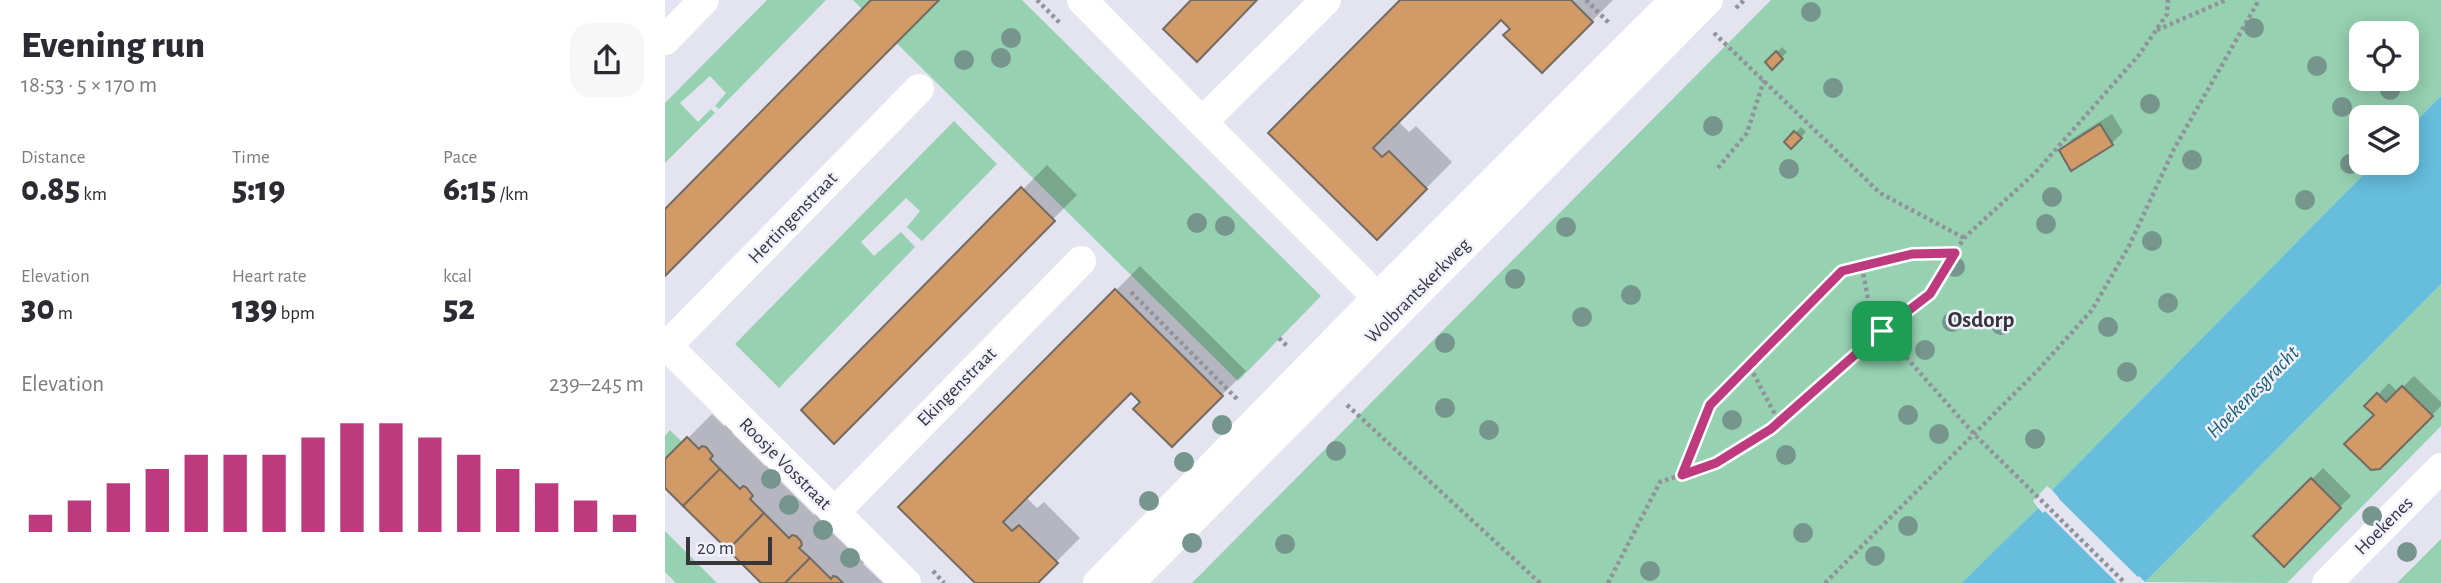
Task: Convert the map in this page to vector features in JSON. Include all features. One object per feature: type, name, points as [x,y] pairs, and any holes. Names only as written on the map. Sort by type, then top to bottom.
[{"type":"street","points":[[665,40],[704,0]]},
{"type":"street","points":[[1082,0],[1386,306]]},
{"type":"street","points":[[1202,122],[1326,0]]},
{"type":"street","name":"Wolbrantskerkweg","points":[[1098,583],[1307,366],[1386,306],[1693,4]]},
{"type":"street","name":"Hertingenstraat","points":[[666,345],[919,89]]},
{"type":"street","name":"Ekingenstraat","points":[[834,513],[1081,261]]},
{"type":"street","name":"Roosje Vosstraat","points":[[666,345],[906,583]]},
{"type":"street","name":"Wolbrantskerkweg","points":[[1129,583],[1307,366]]},
{"type":"street","name":"Hoekenes","points":[[2327,583],[2441,468]]},
{"type":"path","points":[[1037,0],[1066,29]]},
{"type":"path","points":[[1586,0],[1610,24],[1618,16]]},
{"type":"path","points":[[1608,583],[1660,482],[1716,463],[1779,422],[1882,331],[1930,294],[1964,239],[2035,173],[2139,55],[2167,14],[2168,0]]},
{"type":"path","points":[[2156,30],[2226,0]]},
{"type":"path","points":[[1825,583],[2039,369],[2092,310],[2129,246],[2174,149],[2259,0]]},
{"type":"path","points":[[1693,4],[1764,80],[1880,193],[1964,239]]},
{"type":"path","points":[[1718,168],[1747,133],[1764,80]]},
{"type":"path","points":[[1682,475],[1710,405],[1842,271],[1912,254],[1955,253]]},
{"type":"path","points":[[1862,266],[1875,338]]},
{"type":"path","points":[[1131,292],[1237,399],[1246,390]]},
{"type":"path","points":[[1882,331],[1974,433],[2125,583]]},
{"type":"path","points":[[1279,338],[1539,583]]},
{"type":"path","points":[[1298,338],[1307,366]]},
{"type":"path","points":[[1280,356],[1307,366]]},
{"type":"path","points":[[1750,367],[1779,422]]},
{"type":"green space","points":[[767,0],[826,0],[719,109],[715,106],[726,93],[710,76],[680,103],[698,122],[711,109],[715,113],[665,163],[665,103]]},
{"type":"green space","points":[[853,0],[1022,0],[1321,296],[1238,381]]},
{"type":"green space","points":[[1771,0],[2441,0],[2441,96],[2419,118],[2419,105],[2349,105],[2349,175],[2363,175],[2052,490],[2047,486],[2033,501],[2038,508],[1963,583],[1192,583]]},
{"type":"green space","points":[[954,121],[997,164],[922,241],[907,227],[920,211],[906,198],[861,242],[874,256],[901,232],[915,247],[779,388],[735,344]]},
{"type":"green space","points":[[2441,284],[2441,426],[2287,583],[2145,582]]},
{"type":"green space","points":[[670,430],[686,446],[665,467],[665,436]]},
{"type":"green space","points":[[665,531],[717,583],[676,583],[665,572]]},
{"type":"green space","points":[[2441,539],[2441,583],[2397,583]]},
{"type":"water","name":"Hoekenesgracht","points":[[2441,96],[2441,284],[2145,582],[2139,576],[2132,583],[1962,583],[2038,508],[2043,513],[2059,498],[2052,490],[2363,175],[2419,175],[2419,118]]},
{"type":"pier","points":[[2049,489],[2144,583],[2117,583],[2038,504],[2043,508],[2054,497]]},
{"type":"building","points":[[871,0],[939,0],[665,276],[665,209]]},
{"type":"building","points":[[1191,0],[1257,0],[1197,62],[1163,29]]},
{"type":"building","points":[[1400,0],[1571,0],[1593,22],[1542,73],[1503,35],[1510,29],[1501,20],[1373,148],[1382,157],[1389,151],[1427,189],[1377,240],[1268,133]]},
{"type":"building","points":[[1776,51],[1783,59],[1772,70],[1765,62]]},
{"type":"building","points":[[2100,124],[2113,145],[2071,171],[2059,150]]},
{"type":"building","points":[[1794,131],[1802,138],[1791,149],[1784,142]]},
{"type":"building","points":[[1021,187],[1055,221],[834,444],[801,410]]},
{"type":"building","points":[[1115,289],[1223,396],[1172,447],[1133,409],[1140,402],[1131,393],[1003,522],[1012,531],[1019,525],[1058,563],[1038,583],[975,583],[898,507]]},
{"type":"building","points":[[2402,386],[2433,416],[2380,469],[2371,470],[2344,444],[2374,415],[2364,406],[2377,393],[2386,402]]},
{"type":"building","points":[[687,437],[699,449],[706,447],[713,456],[710,459],[720,469],[683,506],[665,488],[665,459]]},
{"type":"building","points":[[720,469],[740,489],[746,487],[753,496],[750,499],[764,513],[728,550],[683,506]]},
{"type":"building","points":[[2311,478],[2341,508],[2284,567],[2253,536]]},
{"type":"building","points":[[764,513],[789,538],[796,536],[802,545],[799,548],[810,558],[785,583],[761,583],[728,550]]},
{"type":"building","points":[[810,558],[831,579],[833,576],[837,577],[843,583],[785,583]]},
{"type":"district","name":"Osdorp","points":[[1981,320]]},
{"type":"route","points":[[1955,253],[1930,294],[1882,331],[1771,429],[1716,463],[1682,475],[1710,405],[1842,271],[1912,254],[1955,253]]}]
